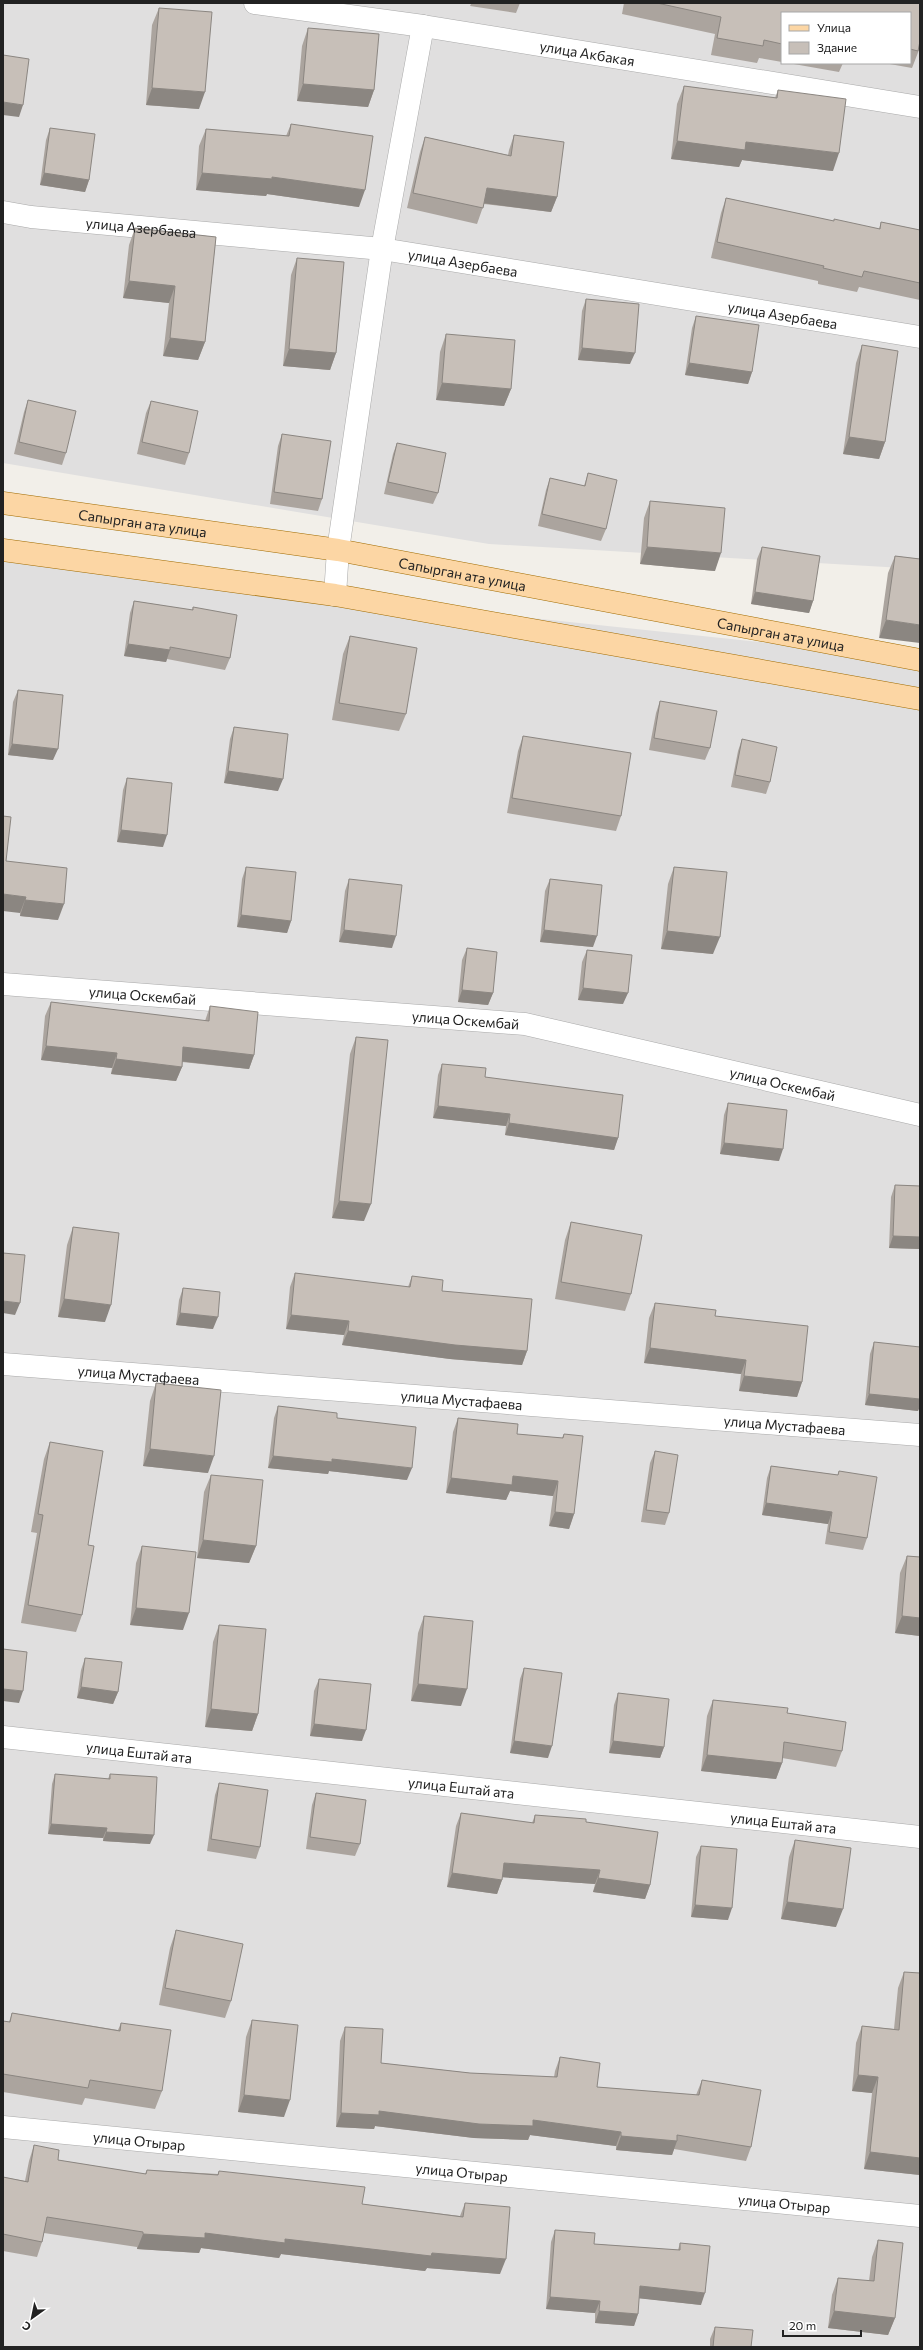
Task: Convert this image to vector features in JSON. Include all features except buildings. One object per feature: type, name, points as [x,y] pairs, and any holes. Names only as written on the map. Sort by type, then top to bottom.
[{"type":"main road","name":"Сапырган ата улица","points":[[3,503],[338,550],[920,660]]},
{"type":"main road","points":[[3,550],[334,595],[920,700]]},
{"type":"street","name":"улица Акбакая","points":[[255,3],[423,26],[920,107]]},
{"type":"street","points":[[334,595],[338,550],[382,249],[423,26]]},
{"type":"street","name":"улица Азербаева","points":[[3,212],[31,217],[382,249],[920,337]]},
{"type":"street","name":"улица Оскембай","points":[[3,984],[525,1024],[920,1115]]},
{"type":"street","name":"улица Мустафаева","points":[[3,1364],[920,1435]]},
{"type":"street","name":"улица Ештай ата","points":[[3,1737],[920,1837]]},
{"type":"street","name":"улица Отырар","points":[[3,2127],[920,2216]]},
{"type":"shaded area","points":[[3,3],[920,3],[920,569],[489,544],[3,463]]},
{"type":"shaded area","points":[[3,562],[920,659],[920,2347],[3,2347]]}]
